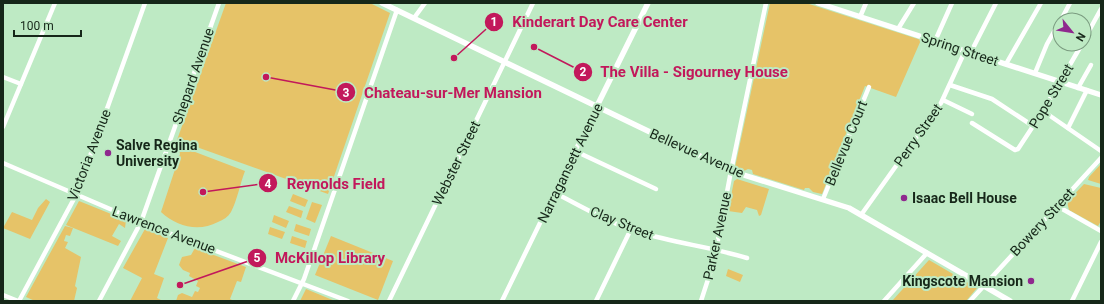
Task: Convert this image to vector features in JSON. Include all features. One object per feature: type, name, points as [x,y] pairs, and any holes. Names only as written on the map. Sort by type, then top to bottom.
[{"type":"main road","name":"Bellevue Avenue","points":[[382,3],[731,171],[841,205],[862,215],[1010,301]]},
{"type":"main road","name":"Narragansett Avenue","points":[[597,106],[648,3]]},
{"type":"main road","name":"Spring Street","points":[[818,3],[825,4],[860,17],[1101,95]]},
{"type":"street","points":[[3,127],[55,3]]},
{"type":"street","name":"Victoria Avenue","points":[[18,301],[76,195],[145,3]]},
{"type":"street","name":"Shepard Avenue","points":[[99,301],[142,222],[219,3]]},
{"type":"street","points":[[414,18],[425,3]]},
{"type":"street","name":"Webster Street","points":[[389,301],[533,3]]},
{"type":"street","name":"Parker Avenue","points":[[701,301],[712,273],[731,171],[766,3]]},
{"type":"street","points":[[860,17],[866,3]]},
{"type":"street","points":[[898,29],[914,3]]},
{"type":"street","points":[[935,41],[952,3]]},
{"type":"street","name":"Perry Street","points":[[862,215],[943,100],[996,3]]},
{"type":"street","points":[[1006,64],[1041,3]]},
{"type":"street","points":[[1065,12],[1070,3]]},
{"type":"street","points":[[1092,25],[1101,9]]},
{"type":"street","points":[[293,301],[303,282],[397,10]]},
{"type":"street","points":[[1035,73],[1052,35]]},
{"type":"street","name":"Pope Street","points":[[972,123],[1015,150],[1019,148],[1044,111],[1078,52]]},
{"type":"street","points":[[1078,88],[1091,64]]},
{"type":"street","points":[[3,77],[21,84]]},
{"type":"street","points":[[950,85],[992,98],[1033,126]]},
{"type":"street","name":"Bellevue Court","points":[[823,199],[869,87]]},
{"type":"street","points":[[1068,128],[1088,90]]},
{"type":"street","points":[[943,100],[972,114]]},
{"type":"street","name":"Narragansett Avenue","points":[[502,301],[597,106]]},
{"type":"street","points":[[1044,111],[1101,151]]},
{"type":"street","points":[[575,151],[656,189]]},
{"type":"street","name":"Bowery Street","points":[[970,301],[1101,158]]},
{"type":"street","name":"Lawrence Avenue","points":[[3,163],[142,222],[303,282],[348,301]]},
{"type":"street","name":"Clay Street","points":[[555,193],[631,229],[657,238],[716,249],[747,258]]},
{"type":"street","points":[[1057,206],[1101,231]]},
{"type":"street","points":[[596,301],[631,229]]},
{"type":"street","points":[[1072,301],[1101,242]]},
{"type":"street","points":[[884,301],[927,253]]},
{"type":"street","points":[[3,295],[18,301]]},
{"type":"shaded area","points":[[226,3],[370,3],[390,13],[328,194],[177,140]]},
{"type":"shaded area","points":[[770,3],[806,3],[921,40],[896,97],[865,86],[822,194],[813,192],[809,188],[805,188],[804,190],[753,174],[752,170],[748,169],[744,171],[735,167]]},
{"type":"shaded area","points":[[182,147],[245,171],[233,208],[231,212],[222,220],[203,227],[188,226],[174,221],[161,212],[180,154],[179,149]]},
{"type":"shaded area","points":[[1101,164],[1101,184],[1088,180],[1089,177]]},
{"type":"shaded area","points":[[737,179],[769,189],[761,215],[759,216],[757,210],[746,207],[742,213],[728,211],[734,181]]},
{"type":"shaded area","points":[[1084,184],[1101,188],[1101,221],[1098,226],[1069,210],[1067,202]]},
{"type":"shaded area","points":[[293,194],[308,200],[305,207],[290,201]]},
{"type":"shaded area","points":[[46,199],[50,202],[30,239],[3,228],[12,212],[32,220],[38,208]]},
{"type":"shaded area","points":[[79,201],[126,220],[125,228],[119,224],[112,236],[121,241],[118,246],[66,225]]},
{"type":"shaded area","points":[[312,202],[322,205],[315,223],[306,219]]},
{"type":"shaded area","points":[[289,206],[303,211],[301,218],[286,212]]},
{"type":"shaded area","points":[[274,215],[289,221],[286,228],[272,222]]},
{"type":"shaded area","points":[[296,224],[311,229],[309,236],[294,231]]},
{"type":"shaded area","points":[[65,226],[73,228],[70,236],[66,235],[64,241],[68,242],[65,248],[81,257],[75,286],[77,288],[74,301],[35,301],[26,297]]},
{"type":"shaded area","points":[[270,227],[285,232],[282,239],[268,234]]},
{"type":"shaded area","points":[[145,229],[168,238],[154,274],[164,278],[157,298],[163,301],[130,301],[142,278],[123,268]]},
{"type":"shaded area","points":[[292,236],[307,241],[305,248],[290,243]]},
{"type":"shaded area","points":[[331,236],[393,261],[378,300],[315,275]]},
{"type":"shaded area","points":[[195,248],[246,267],[241,282],[237,281],[230,299],[234,301],[176,301],[178,295],[182,293],[192,297],[195,291],[198,292],[200,288],[196,286],[198,281],[189,276],[190,273],[183,270],[179,265],[182,257],[191,255]]},
{"type":"shaded area","points":[[929,260],[977,288],[966,301],[892,301]]},
{"type":"shaded area","points":[[728,269],[743,275],[740,282],[726,276]]},
{"type":"shaded area","points":[[306,289],[335,301],[300,301]]},
{"type":"place","name":"The Villa - Sigourney House","points":[[534,47]]},
{"type":"place","name":"Kinderart Day Care Center","points":[[454,58]]},
{"type":"place","name":"Chateau-sur-Mer Mansion","points":[[266,77]]},
{"type":"place","name":"Salve Regina University","points":[[108,153]]},
{"type":"place","name":"Reynolds Field","points":[[203,192]]},
{"type":"place","name":"Isaac Bell House","points":[[904,198]]},
{"type":"place","name":"Kingscote Mansion","points":[[1031,281]]},
{"type":"place","name":"McKillop Library","points":[[180,285]]}]
